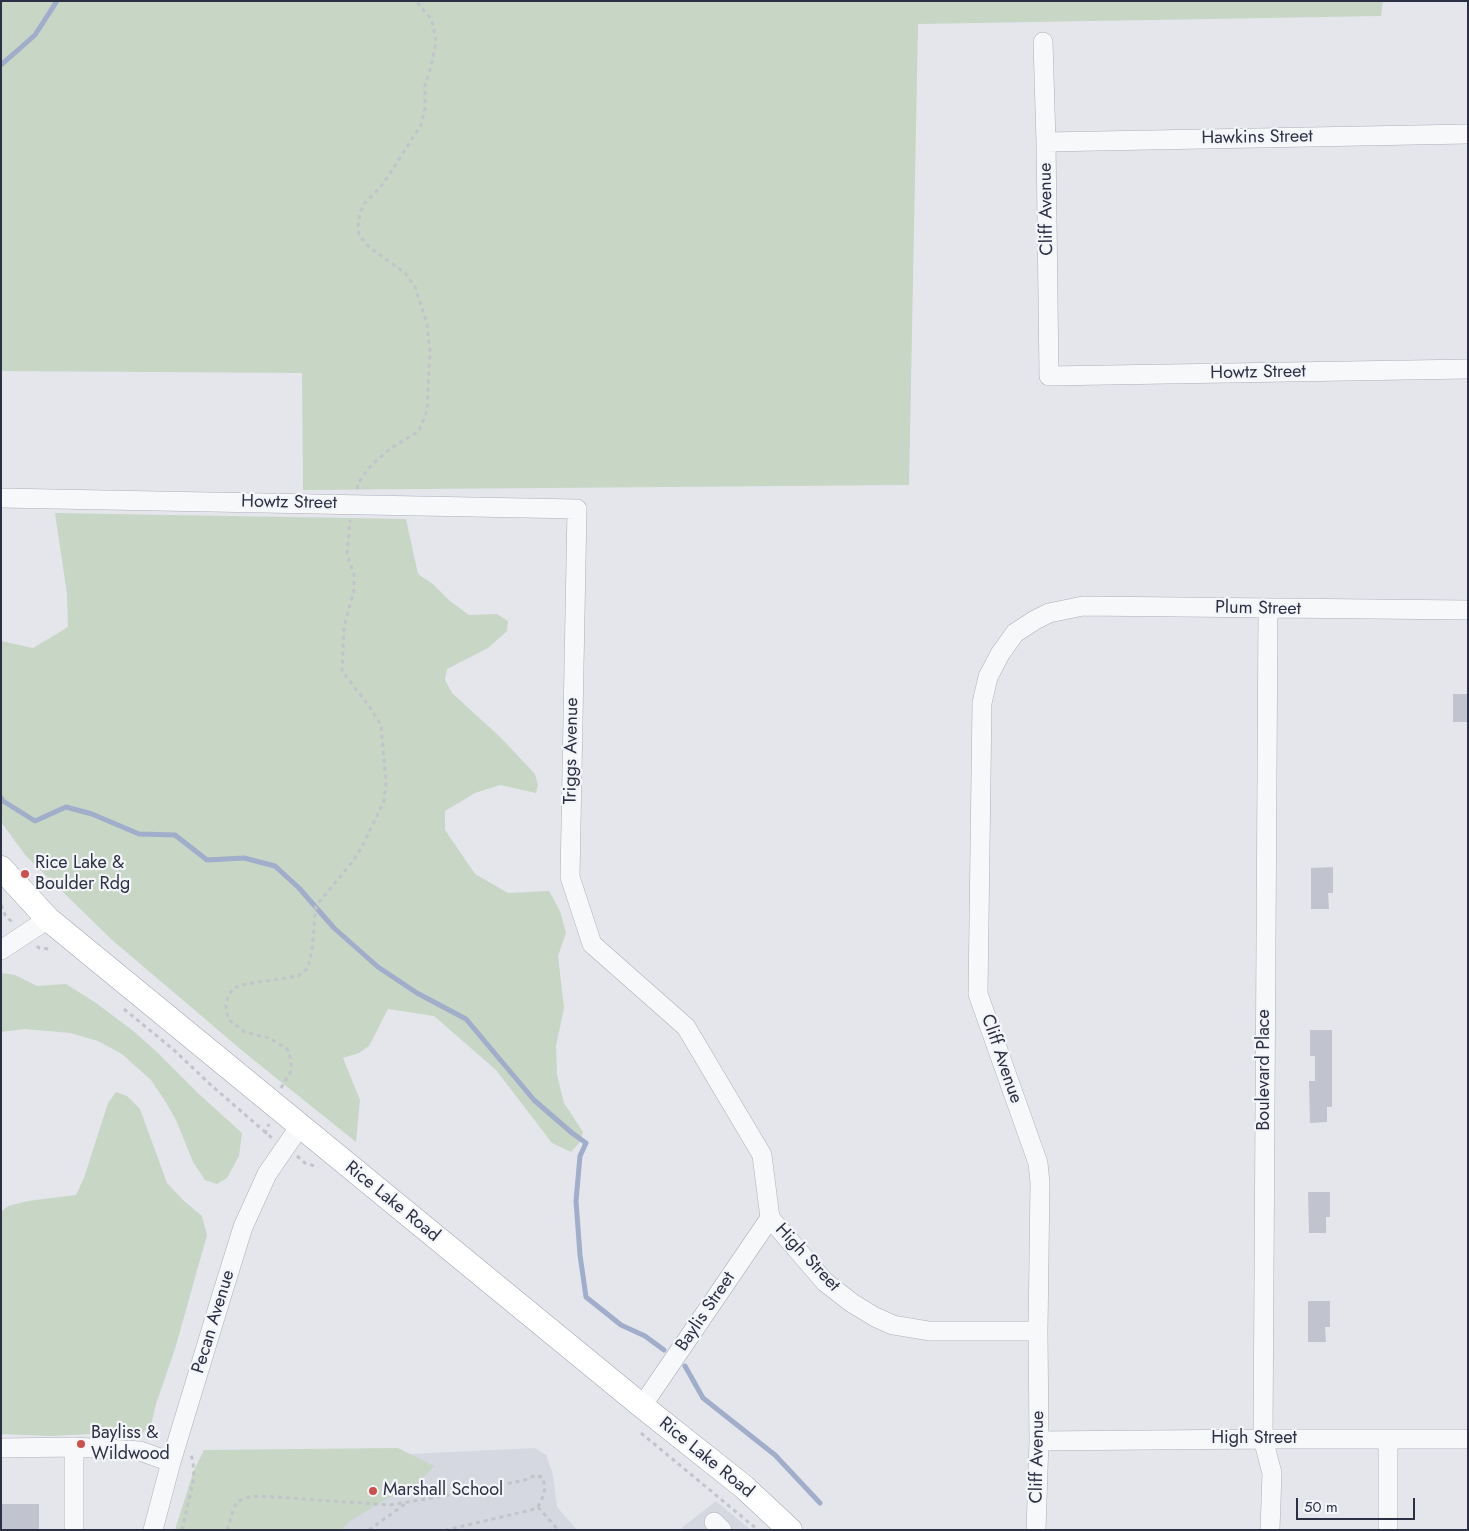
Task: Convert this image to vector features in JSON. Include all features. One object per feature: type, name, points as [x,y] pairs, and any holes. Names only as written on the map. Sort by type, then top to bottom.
[{"type":"main road","name":"Rice Lake Road","points":[[1,868],[48,919],[744,1488],[790,1530]]},
{"type":"street","name":"Cliff Avenue","points":[[1042,42],[1046,142],[1049,376]]},
{"type":"street","name":"Hawkins Street","points":[[1046,142],[1468,134]]},
{"type":"street","name":"Howtz Street","points":[[1049,376],[1468,369]]},
{"type":"street","name":"Howtz Street","points":[[1,498],[577,509]]},
{"type":"street","name":"Triggs Avenue","points":[[577,509],[570,877],[592,944],[627,974]]},
{"type":"street","name":"Plum Street","points":[[1049,613],[1084,606],[1468,610]]},
{"type":"street","name":"Boulevard Place","points":[[1268,609],[1263,1439],[1272,1472],[1270,1530]]},
{"type":"street","name":"Cliff Avenue","points":[[1036,1530],[1040,1441],[1038,1331],[1040,1182],[1038,1163],[978,994],[982,703],[988,678],[1000,654],[1016,633],[1049,613]]},
{"type":"street","points":[[1,950],[48,919]]},
{"type":"street","name":"High Street","points":[[627,974],[686,1027],[762,1155],[770,1218],[825,1282],[852,1303],[893,1325],[929,1331],[1038,1331]]},
{"type":"street","name":"Pecan Avenue","points":[[153,1530],[171,1462],[243,1228],[267,1174],[300,1126]]},
{"type":"street","name":"Baylis Street","points":[[642,1406],[770,1218]]},
{"type":"street","points":[[1388,1439],[1388,1530]]},
{"type":"street","name":"High Street","points":[[1040,1441],[1468,1439]]},
{"type":"street","points":[[74,1447],[74,1530]]},
{"type":"street","points":[[1,1448],[74,1447],[140,1451],[171,1462]]},
{"type":"path","points":[[282,1086],[291,1071],[291,1060],[287,1049],[269,1038],[245,1032],[228,1019],[226,1006],[228,996],[234,988],[246,984],[298,976],[308,968],[312,949],[316,906],[353,860],[384,801],[386,782],[381,725],[370,706],[342,671],[344,626],[354,590],[354,575],[347,555],[353,504],[359,482],[377,460],[419,431],[427,411],[430,351],[427,324],[415,287],[405,273],[369,247],[359,235],[358,221],[363,206],[383,184],[421,125],[425,108],[425,86],[436,42],[432,20],[416,1]]},
{"type":"path","points":[[1,905],[5,915]]},
{"type":"path","points":[[40,948],[50,948],[57,953]]},
{"type":"path","points":[[120,1005],[174,1050],[265,1134]]},
{"type":"path","points":[[177,1443],[190,1451],[194,1461],[194,1478],[182,1530]]},
{"type":"path","points":[[226,1530],[238,1501],[249,1497],[260,1496],[390,1505],[482,1490],[525,1480],[536,1475],[543,1478],[545,1488],[538,1507],[446,1530]]},
{"type":"path","points":[[368,1530],[405,1503]]},
{"type":"path","points":[[538,1507],[558,1530]]},
{"type":"shaded area","name":"Marshall School","points":[[535,1448],[546,1455],[553,1475],[557,1507],[577,1530],[175,1530],[327,1458]]},
{"type":"shaded area","points":[[716,1501],[751,1530],[679,1530]]},
{"type":"green space","points":[[1,1],[1383,1],[1381,16],[918,24],[909,485],[303,490],[302,373],[1,371]]},
{"type":"green space","points":[[55,513],[406,519],[418,574],[433,584],[450,601],[469,615],[497,614],[508,621],[507,631],[488,648],[447,669],[445,680],[452,693],[500,737],[535,774],[538,785],[536,793],[500,785],[475,793],[445,811],[445,830],[475,874],[508,893],[549,891],[560,911],[566,933],[558,956],[564,1008],[556,1046],[557,1075],[564,1103],[583,1132],[580,1142],[571,1152],[552,1143],[496,1070],[434,1016],[388,1009],[369,1046],[359,1053],[343,1058],[360,1100],[356,1142],[245,1053],[111,939],[26,856],[1,822],[1,641],[33,648],[68,627],[67,594]]},
{"type":"green space","points":[[1,973],[15,975],[37,986],[66,984],[96,1003],[132,1030],[158,1053],[242,1133],[239,1156],[227,1178],[217,1184],[205,1180],[193,1162],[176,1120],[165,1101],[151,1080],[122,1054],[98,1041],[70,1033],[25,1029],[1,1032]]},
{"type":"green space","points":[[116,1092],[127,1096],[140,1109],[167,1183],[202,1216],[207,1235],[175,1349],[156,1404],[151,1425],[141,1434],[51,1436],[1,1434],[1,1212],[8,1206],[28,1201],[76,1195],[84,1178],[108,1103]]},
{"type":"green space","points":[[398,1448],[434,1466],[414,1488],[388,1498],[350,1521],[341,1530],[175,1530],[194,1470],[204,1450]]},
{"type":"building","points":[[1453,694],[1468,694],[1468,722],[1453,722]]},
{"type":"building","points":[[1333,867],[1333,893],[1328,893],[1329,909],[1311,909],[1311,868]]},
{"type":"building","points":[[1310,1030],[1332,1030],[1332,1107],[1327,1107],[1327,1122],[1310,1123],[1309,1081],[1315,1081],[1315,1056],[1310,1056]]},
{"type":"building","points":[[1308,1192],[1330,1192],[1330,1217],[1326,1217],[1326,1233],[1309,1233]]},
{"type":"building","points":[[1308,1301],[1330,1301],[1330,1327],[1325,1327],[1326,1342],[1308,1342]]},
{"type":"building","points":[[1,1504],[39,1504],[39,1530],[1,1530]]},
{"type":"waterway","points":[[1,65],[35,35],[57,1]]},
{"type":"waterway","points":[[1,798],[35,821],[66,807],[92,814],[139,834],[175,835],[207,860],[244,858],[275,866],[299,888],[334,928],[378,967],[417,993],[466,1019],[534,1100],[586,1143],[580,1156],[576,1201],[580,1255],[586,1297],[621,1325],[645,1336],[664,1350]]},
{"type":"waterway","points":[[685,1366],[703,1398],[775,1455],[820,1503]]},
{"type":"place","name":"Rice Lake & Boulder Rdg","points":[[25,874]]},
{"type":"place","name":"Bayliss & Wildwood","points":[[81,1444]]},
{"type":"place","name":"Marshall School","points":[[373,1491]]}]
